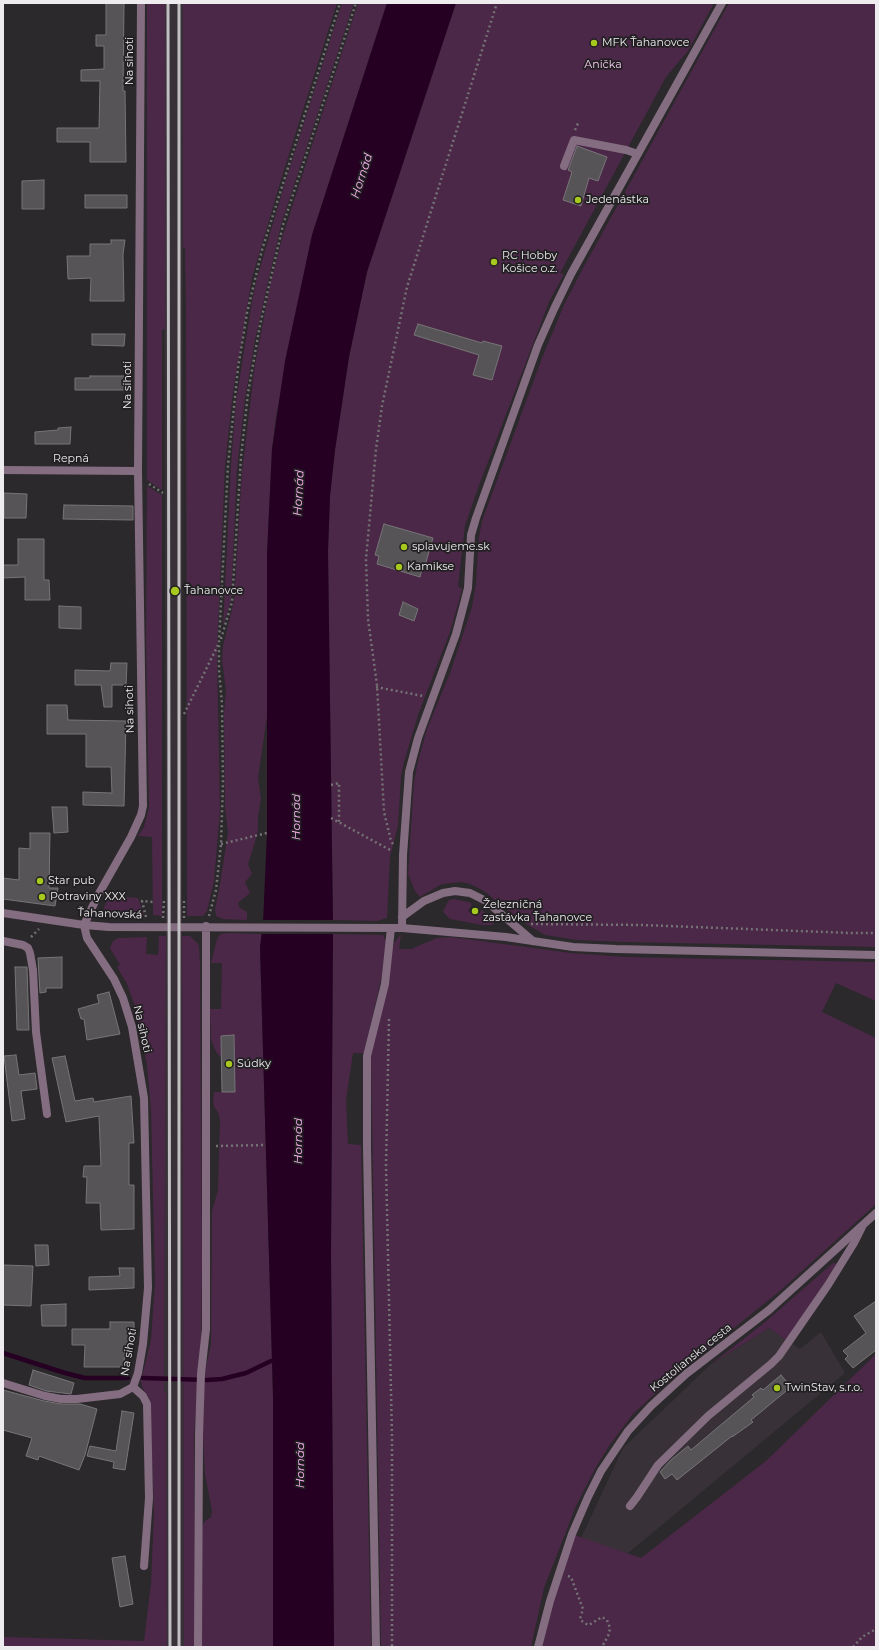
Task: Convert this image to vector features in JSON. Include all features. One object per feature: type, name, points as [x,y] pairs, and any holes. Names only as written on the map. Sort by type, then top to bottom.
[{"type":"street","name":"Na sihoti","points":[[133,1387],[138,1373],[143,1344],[148,1288],[144,1098],[132,1027],[123,998],[114,979],[87,938],[84,925],[97,897],[131,837],[141,815],[142,806],[138,471],[141,3]]},
{"type":"street","points":[[402,928],[403,855],[409,772],[418,738],[456,634],[465,600],[468,588],[471,535],[476,518],[538,345],[571,274],[722,3]]},
{"type":"street","points":[[564,166],[574,140],[626,150],[638,154]]},
{"type":"street","name":"Repná","points":[[3,470],[138,471]]},
{"type":"street","points":[[402,917],[433,896],[443,892],[455,891],[470,893],[486,901],[533,941]]},
{"type":"street","name":"Ťahanovská","points":[[3,913],[84,925],[109,927],[377,927],[506,937],[573,947],[623,950],[876,955]]},
{"type":"street","points":[[198,1647],[198,1480],[201,1374],[206,1329],[206,926]]},
{"type":"street","points":[[376,1647],[367,1162],[367,1056],[385,984],[391,928]]},
{"type":"street","points":[[3,941],[23,945],[28,948],[30,953],[33,970],[36,1032],[47,1114]]},
{"type":"street","name":"Kostolianska cesta","points":[[538,1647],[559,1573],[572,1534],[591,1491],[618,1444],[639,1418],[686,1374],[769,1310],[876,1213]]},
{"type":"street","points":[[630,1506],[638,1497],[658,1465],[708,1416],[771,1364],[778,1356],[828,1285],[854,1243],[862,1226]]},
{"type":"street","points":[[3,1383],[60,1399],[77,1399],[120,1394],[133,1387],[143,1396],[147,1404],[149,1498],[144,1566]]},
{"type":"path","points":[[206,926],[216,890],[221,844],[223,782],[222,704],[218,670],[219,642],[228,465],[238,368],[247,313],[262,250],[340,3]]},
{"type":"path","points":[[184,714],[219,642],[232,602],[241,457],[248,393],[260,325],[283,225],[356,3]]},
{"type":"path","points":[[391,840],[384,812],[376,687],[368,619],[366,559],[376,449],[382,406],[407,287],[497,3]]},
{"type":"path","points":[[148,483],[163,493]]},
{"type":"path","points":[[376,687],[432,697]]},
{"type":"path","points":[[331,785],[339,783],[339,822]]},
{"type":"path","points":[[331,818],[387,850],[403,855]]},
{"type":"path","points":[[221,844],[267,833]]},
{"type":"path","points":[[164,900],[166,926]]},
{"type":"path","points":[[184,900],[184,926]]},
{"type":"path","points":[[147,918],[142,901],[153,902]]},
{"type":"path","points":[[512,923],[642,925],[876,933]]},
{"type":"path","points":[[23,945],[42,926]]},
{"type":"path","points":[[389,1012],[386,1165],[392,1437],[392,1647]]},
{"type":"path","points":[[207,1146],[266,1146]]},
{"type":"path","points":[[559,1573],[571,1577],[583,1609],[580,1618],[584,1623],[589,1625],[602,1617],[607,1620],[610,1628],[609,1634],[602,1647]]},
{"type":"path","points":[[853,1647],[862,1637],[876,1629]]},
{"type":"shaded area","points":[[165,3],[183,3],[182,916],[184,1647],[167,1647],[166,1392],[164,1392],[166,916],[164,200]]},
{"type":"shaded area","points":[[769,1328],[800,1349],[821,1332],[845,1373],[604,1573],[568,1566],[623,1448],[710,1365]]},
{"type":"green space","points":[[147,3],[165,3],[165,329],[162,330],[162,490],[147,480]]},
{"type":"green space","points":[[183,3],[337,3],[283,173],[252,278],[233,392],[225,466],[217,652],[220,811],[214,881],[207,911],[203,916],[187,916],[186,311],[185,248],[183,247]]},
{"type":"green space","points":[[342,3],[354,3],[281,225],[255,340],[245,399],[237,469],[231,601],[223,626],[231,465],[236,401],[252,301],[257,278],[284,186]]},
{"type":"green space","points":[[358,3],[387,3],[312,235],[276,416],[272,449],[267,554],[267,716],[258,778],[261,799],[258,816],[258,830],[248,864],[252,874],[245,882],[250,893],[238,903],[240,908],[247,912],[247,920],[223,919],[216,916],[215,909],[228,833],[225,807],[224,714],[226,691],[222,660],[223,646],[234,601],[242,472],[255,364],[271,281],[283,235]]},
{"type":"green space","name":"Anička","points":[[456,3],[714,3],[688,51],[666,77],[560,273],[564,274],[549,302],[478,488],[465,526],[458,586],[462,589],[459,601],[450,632],[418,715],[404,762],[401,776],[398,826],[390,857],[387,918],[377,921],[333,920],[328,551],[330,496],[335,450],[349,357],[367,272]],"holes":[[[404,602],[418,609],[414,621],[399,615]]]},
{"type":"green space","points":[[729,3],[876,3],[876,947],[577,940],[545,935],[518,919],[484,891],[470,884],[461,882],[442,884],[420,897],[415,891],[408,874],[414,782],[418,761],[427,729],[450,673],[472,607],[476,583],[479,537],[482,521],[542,358],[564,305],[582,270]]},
{"type":"green space","points":[[147,486],[162,495],[162,916],[153,915],[152,837],[138,836],[144,827],[149,808],[146,635]]},
{"type":"green space","points":[[110,896],[138,898],[144,915],[106,914],[104,912],[104,907]]},
{"type":"green space","points":[[453,899],[469,902],[472,904],[468,911],[477,916],[482,910],[495,922],[492,925],[482,925],[450,919],[443,911],[449,900]]},
{"type":"green space","points":[[220,934],[262,934],[260,947],[273,1396],[273,1647],[202,1647],[202,1526],[205,1521],[211,1517],[212,1511],[205,1474],[202,1420],[204,1376],[211,1344],[212,1211],[218,1190],[220,1120],[213,1101],[214,1092],[235,1092],[234,1036],[221,1036],[221,1058],[215,1050],[211,1039],[210,1009],[221,1009],[222,963],[211,963],[217,939]]},
{"type":"green space","points":[[333,934],[383,935],[386,941],[382,975],[364,1053],[353,1053],[346,1100],[348,1144],[361,1145],[371,1647],[334,1647],[331,1253]]},
{"type":"green space","points":[[401,934],[399,949],[411,949],[437,938],[451,937],[571,953],[625,957],[876,962],[876,1001],[836,983],[822,1012],[876,1038],[876,1204],[781,1290],[671,1379],[633,1414],[609,1446],[596,1467],[576,1506],[544,1588],[531,1647],[381,1647],[371,1057],[392,949]]},
{"type":"green space","points":[[159,936],[166,936],[164,1392],[166,1392],[167,1647],[3,1647],[3,1637],[144,1641],[151,1583],[154,1513],[150,1405],[148,1396],[142,1387],[141,1381],[151,1340],[155,1283],[151,1110],[147,1065],[136,1009],[127,984],[117,967],[120,965],[110,948],[113,941],[118,938],[147,937],[146,954],[158,955]]},
{"type":"green space","points":[[182,936],[190,936],[199,945],[200,964],[202,1262],[201,1342],[194,1435],[195,1647],[184,1647]]},
{"type":"green space","points":[[833,1263],[836,1265],[786,1340],[769,1328],[710,1365],[764,1323]]},
{"type":"green space","points":[[875,1355],[876,1647],[538,1647],[572,1534],[641,1558],[766,1461]]},
{"type":"water","name":"Hornád","points":[[387,3],[456,3],[367,272],[349,357],[335,450],[330,496],[328,551],[333,927],[331,1253],[334,1647],[273,1647],[273,1396],[260,947],[263,923],[267,833],[267,554],[272,449],[285,361],[312,235]]},
{"type":"pier","points":[[261,920],[335,920],[335,934],[260,934]]},
{"type":"building","points":[[106,3],[124,3],[123,91],[125,91],[126,162],[90,162],[90,142],[57,142],[57,128],[99,128],[100,81],[81,81],[81,70],[104,69],[104,46],[96,46],[96,35],[106,35]]},
{"type":"building","points":[[577,146],[607,157],[598,181],[589,178],[581,206],[563,200],[572,172],[568,170]]},
{"type":"building","points":[[44,180],[44,209],[22,209],[22,181]]},
{"type":"building","points":[[85,195],[127,195],[127,208],[85,208]]},
{"type":"building","points":[[111,240],[125,240],[123,254],[124,301],[90,301],[91,278],[68,279],[67,256],[90,256],[90,244],[111,244]]},
{"type":"building","points":[[418,324],[482,343],[483,341],[502,346],[492,380],[473,375],[479,355],[414,335]]},
{"type":"building","points":[[92,334],[125,334],[124,346],[92,345]]},
{"type":"building","points":[[90,376],[124,376],[124,390],[75,390],[75,378],[90,378]]},
{"type":"building","points":[[71,427],[70,444],[35,444],[35,432]]},
{"type":"building","points":[[4,493],[27,494],[26,518],[4,518]]},
{"type":"building","points":[[64,505],[133,506],[133,520],[63,519]]},
{"type":"building","name":"splavujeme.sk","points":[[384,524],[433,538],[424,569],[422,569],[420,577],[377,564],[379,556],[375,555]]},
{"type":"building","points":[[18,539],[44,539],[44,580],[49,580],[50,600],[25,600],[25,577],[3,578],[3,565],[18,565]]},
{"type":"building","points":[[403,602],[418,609],[414,621],[399,615]]},
{"type":"building","points":[[59,606],[81,607],[81,629],[59,628]]},
{"type":"building","points":[[111,663],[127,663],[126,685],[112,685],[112,707],[104,707],[101,685],[75,685],[75,670],[110,671]]},
{"type":"building","points":[[47,705],[67,705],[68,720],[126,721],[124,806],[83,805],[83,792],[112,793],[111,767],[86,767],[86,734],[47,734]]},
{"type":"building","points":[[52,807],[67,807],[68,832],[54,833]]},
{"type":"building","points":[[30,833],[50,833],[49,888],[58,888],[55,906],[3,899],[3,878],[19,880],[19,848],[30,849]]},
{"type":"building","points":[[62,957],[62,988],[46,988],[46,992],[40,993],[38,958]]},
{"type":"building","points":[[15,967],[27,967],[29,1030],[17,1030]]},
{"type":"building","points":[[109,992],[120,1034],[87,1040],[84,1019],[81,1019],[78,1009],[99,1003],[97,995]]},
{"type":"building","points":[[234,1035],[235,1092],[222,1092],[221,1036]]},
{"type":"building","points":[[16,1055],[19,1075],[35,1073],[37,1089],[21,1091],[25,1119],[12,1121],[4,1056]]},
{"type":"building","points":[[65,1056],[75,1101],[93,1098],[94,1102],[131,1096],[134,1143],[129,1143],[129,1185],[134,1185],[134,1229],[101,1230],[100,1203],[86,1203],[87,1177],[83,1177],[84,1166],[101,1166],[99,1116],[66,1122],[52,1058]]},
{"type":"building","points":[[35,1245],[48,1245],[49,1265],[36,1266]]},
{"type":"building","points":[[3,1265],[33,1266],[31,1306],[3,1305]]},
{"type":"building","points":[[119,1268],[134,1268],[134,1288],[89,1290],[89,1277],[120,1276]]},
{"type":"building","points":[[876,1301],[876,1350],[853,1368],[845,1359],[848,1356],[843,1351],[866,1333],[854,1316]]},
{"type":"building","points":[[66,1304],[66,1326],[42,1326],[41,1305]]},
{"type":"building","points":[[110,1322],[134,1322],[134,1345],[125,1345],[124,1367],[84,1367],[85,1345],[72,1345],[72,1329],[110,1329]]},
{"type":"building","points":[[33,1370],[74,1383],[71,1394],[46,1391],[29,1385]]},
{"type":"building","points":[[781,1375],[791,1387],[751,1420],[753,1422],[732,1436],[677,1480],[672,1474],[665,1479],[660,1472],[671,1460],[688,1446],[691,1450],[754,1397],[752,1395],[761,1388],[763,1390]]},
{"type":"building","points":[[3,1390],[44,1401],[61,1404],[80,1404],[97,1409],[85,1455],[79,1470],[39,1456],[38,1460],[26,1456],[32,1438],[3,1430]]},
{"type":"building","points":[[122,1411],[134,1413],[125,1470],[113,1468],[114,1462],[87,1456],[90,1446],[116,1451]]},
{"type":"building","points":[[125,1556],[133,1604],[120,1607],[112,1558]]},
{"type":"waterway","points":[[3,1353],[85,1378],[128,1378]]},
{"type":"waterway","points":[[143,1378],[222,1379],[246,1373],[271,1361]]},
{"type":"railway","points":[[168,3],[170,1647]]},
{"type":"railway","points":[[179,3],[179,1647]]},
{"type":"place","name":"MFK Ťahanovce","points":[[594,43]]},
{"type":"place","name":"Jedenástka","points":[[578,200]]},
{"type":"place","name":"RC Hobby Košice o.z.","points":[[494,262]]},
{"type":"place","name":"splavujeme.sk","points":[[404,547]]},
{"type":"place","name":"Kamikse","points":[[399,567]]},
{"type":"place","name":"Ťahanovce","points":[[175,591]]},
{"type":"place","name":"Star pub","points":[[40,881]]},
{"type":"place","name":"Potraviny XXX","points":[[42,897]]},
{"type":"place","name":"Železničná zastávka Ťahanovce","points":[[475,911]]},
{"type":"place","name":"Súdky","points":[[229,1064]]},
{"type":"place","name":"TwinStav, s.r.o.","points":[[777,1388]]}]
